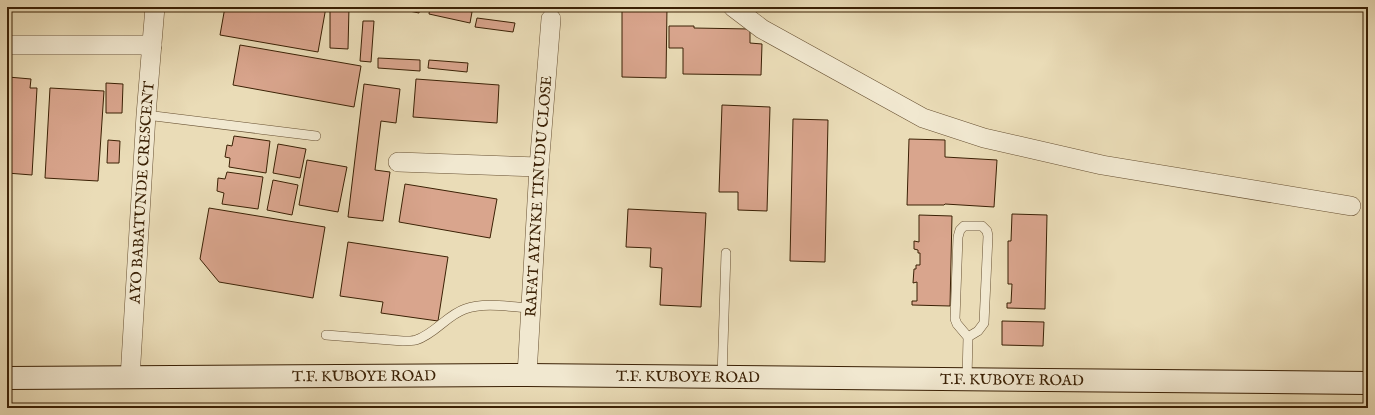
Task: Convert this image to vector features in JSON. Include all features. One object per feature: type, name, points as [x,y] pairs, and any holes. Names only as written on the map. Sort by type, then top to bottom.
[{"type":"street","name":"AYO BABATUNDE CRESCENT","points":[[130,378],[146,115],[155,7]]},
{"type":"street","points":[[733,7],[762,29],[923,118],[984,138],[1102,165],[1351,206]]},
{"type":"street","name":"RAFAT AYINKE TINUDU CLOSE","points":[[527,375],[538,167],[551,19]]},
{"type":"street","points":[[7,45],[152,45]]},
{"type":"street","points":[[398,162],[538,167]]},
{"type":"street","name":"T.F. KUBOYE ROAD","points":[[7,378],[527,375],[1368,383]]},
{"type":"lane","points":[[146,115],[316,136]]},
{"type":"lane","points":[[967,379],[968,337],[957,324],[955,319],[958,237],[960,230],[964,226],[982,226],[987,231],[988,236],[984,323],[978,331],[968,337]]},
{"type":"lane","points":[[722,377],[726,253]]},
{"type":"lane","points":[[326,335],[403,341],[416,340],[429,333],[451,316],[465,309],[480,306],[530,308]]},
{"type":"building","points":[[225,7],[326,7],[318,52],[220,35]]},
{"type":"building","points":[[330,7],[349,7],[348,49],[330,48]]},
{"type":"building","points":[[390,7],[420,7],[419,13]]},
{"type":"building","points":[[430,7],[448,7],[472,12],[470,23],[429,14]]},
{"type":"building","points":[[622,7],[667,7],[666,78],[622,77]]},
{"type":"building","points":[[477,18],[515,23],[513,32],[475,27]]},
{"type":"building","points":[[363,21],[374,21],[371,62],[360,61]]},
{"type":"building","points":[[669,26],[750,29],[750,43],[762,44],[761,75],[683,74],[683,48],[669,48]]},
{"type":"building","points":[[240,45],[361,66],[354,107],[233,85]]},
{"type":"building","points":[[378,58],[420,60],[420,71],[378,68]]},
{"type":"building","points":[[429,60],[468,63],[467,72],[428,68]]},
{"type":"building","points":[[8,77],[31,79],[30,88],[37,88],[32,175],[7,173]]},
{"type":"building","points":[[416,79],[499,85],[497,123],[413,117]]},
{"type":"building","points":[[106,83],[123,84],[122,113],[106,113]]},
{"type":"building","points":[[364,84],[400,89],[396,123],[381,121],[375,170],[390,172],[383,221],[348,217]]},
{"type":"building","points":[[50,88],[104,91],[98,181],[45,178]]},
{"type":"building","points":[[722,105],[770,107],[767,211],[738,210],[738,192],[719,192]]},
{"type":"building","points":[[793,119],[828,120],[825,262],[790,261]]},
{"type":"building","points":[[234,136],[270,141],[266,173],[229,167],[230,158],[225,157],[227,145],[232,146]]},
{"type":"building","points":[[909,139],[945,140],[945,157],[997,160],[994,207],[945,204],[907,205]]},
{"type":"building","points":[[108,140],[120,141],[119,163],[107,163]]},
{"type":"building","points":[[278,144],[306,149],[300,178],[273,173]]},
{"type":"building","points":[[307,160],[347,167],[338,212],[299,205]]},
{"type":"building","points":[[227,172],[263,177],[258,209],[222,204],[224,193],[217,191],[218,178],[225,179]]},
{"type":"building","points":[[273,180],[298,185],[292,215],[267,210]]},
{"type":"building","points":[[405,184],[497,199],[490,238],[399,222]]},
{"type":"building","points":[[209,208],[325,227],[313,298],[219,282],[200,259]]},
{"type":"building","points":[[628,209],[706,213],[701,307],[660,305],[662,268],[650,267],[651,248],[626,247]]},
{"type":"building","points":[[1012,214],[1047,215],[1045,309],[1007,308],[1007,303],[1011,303],[1012,284],[1008,284],[1008,241],[1011,241]]},
{"type":"building","points":[[919,215],[952,216],[950,306],[912,305],[912,301],[917,301],[917,282],[913,283],[914,269],[916,269],[916,265],[920,265],[920,253],[918,253],[918,250],[914,249],[914,241],[919,242]]},
{"type":"building","points":[[348,242],[448,257],[438,321],[381,313],[383,302],[340,296]]},
{"type":"building","points":[[1002,321],[1044,322],[1043,346],[1002,345]]}]
